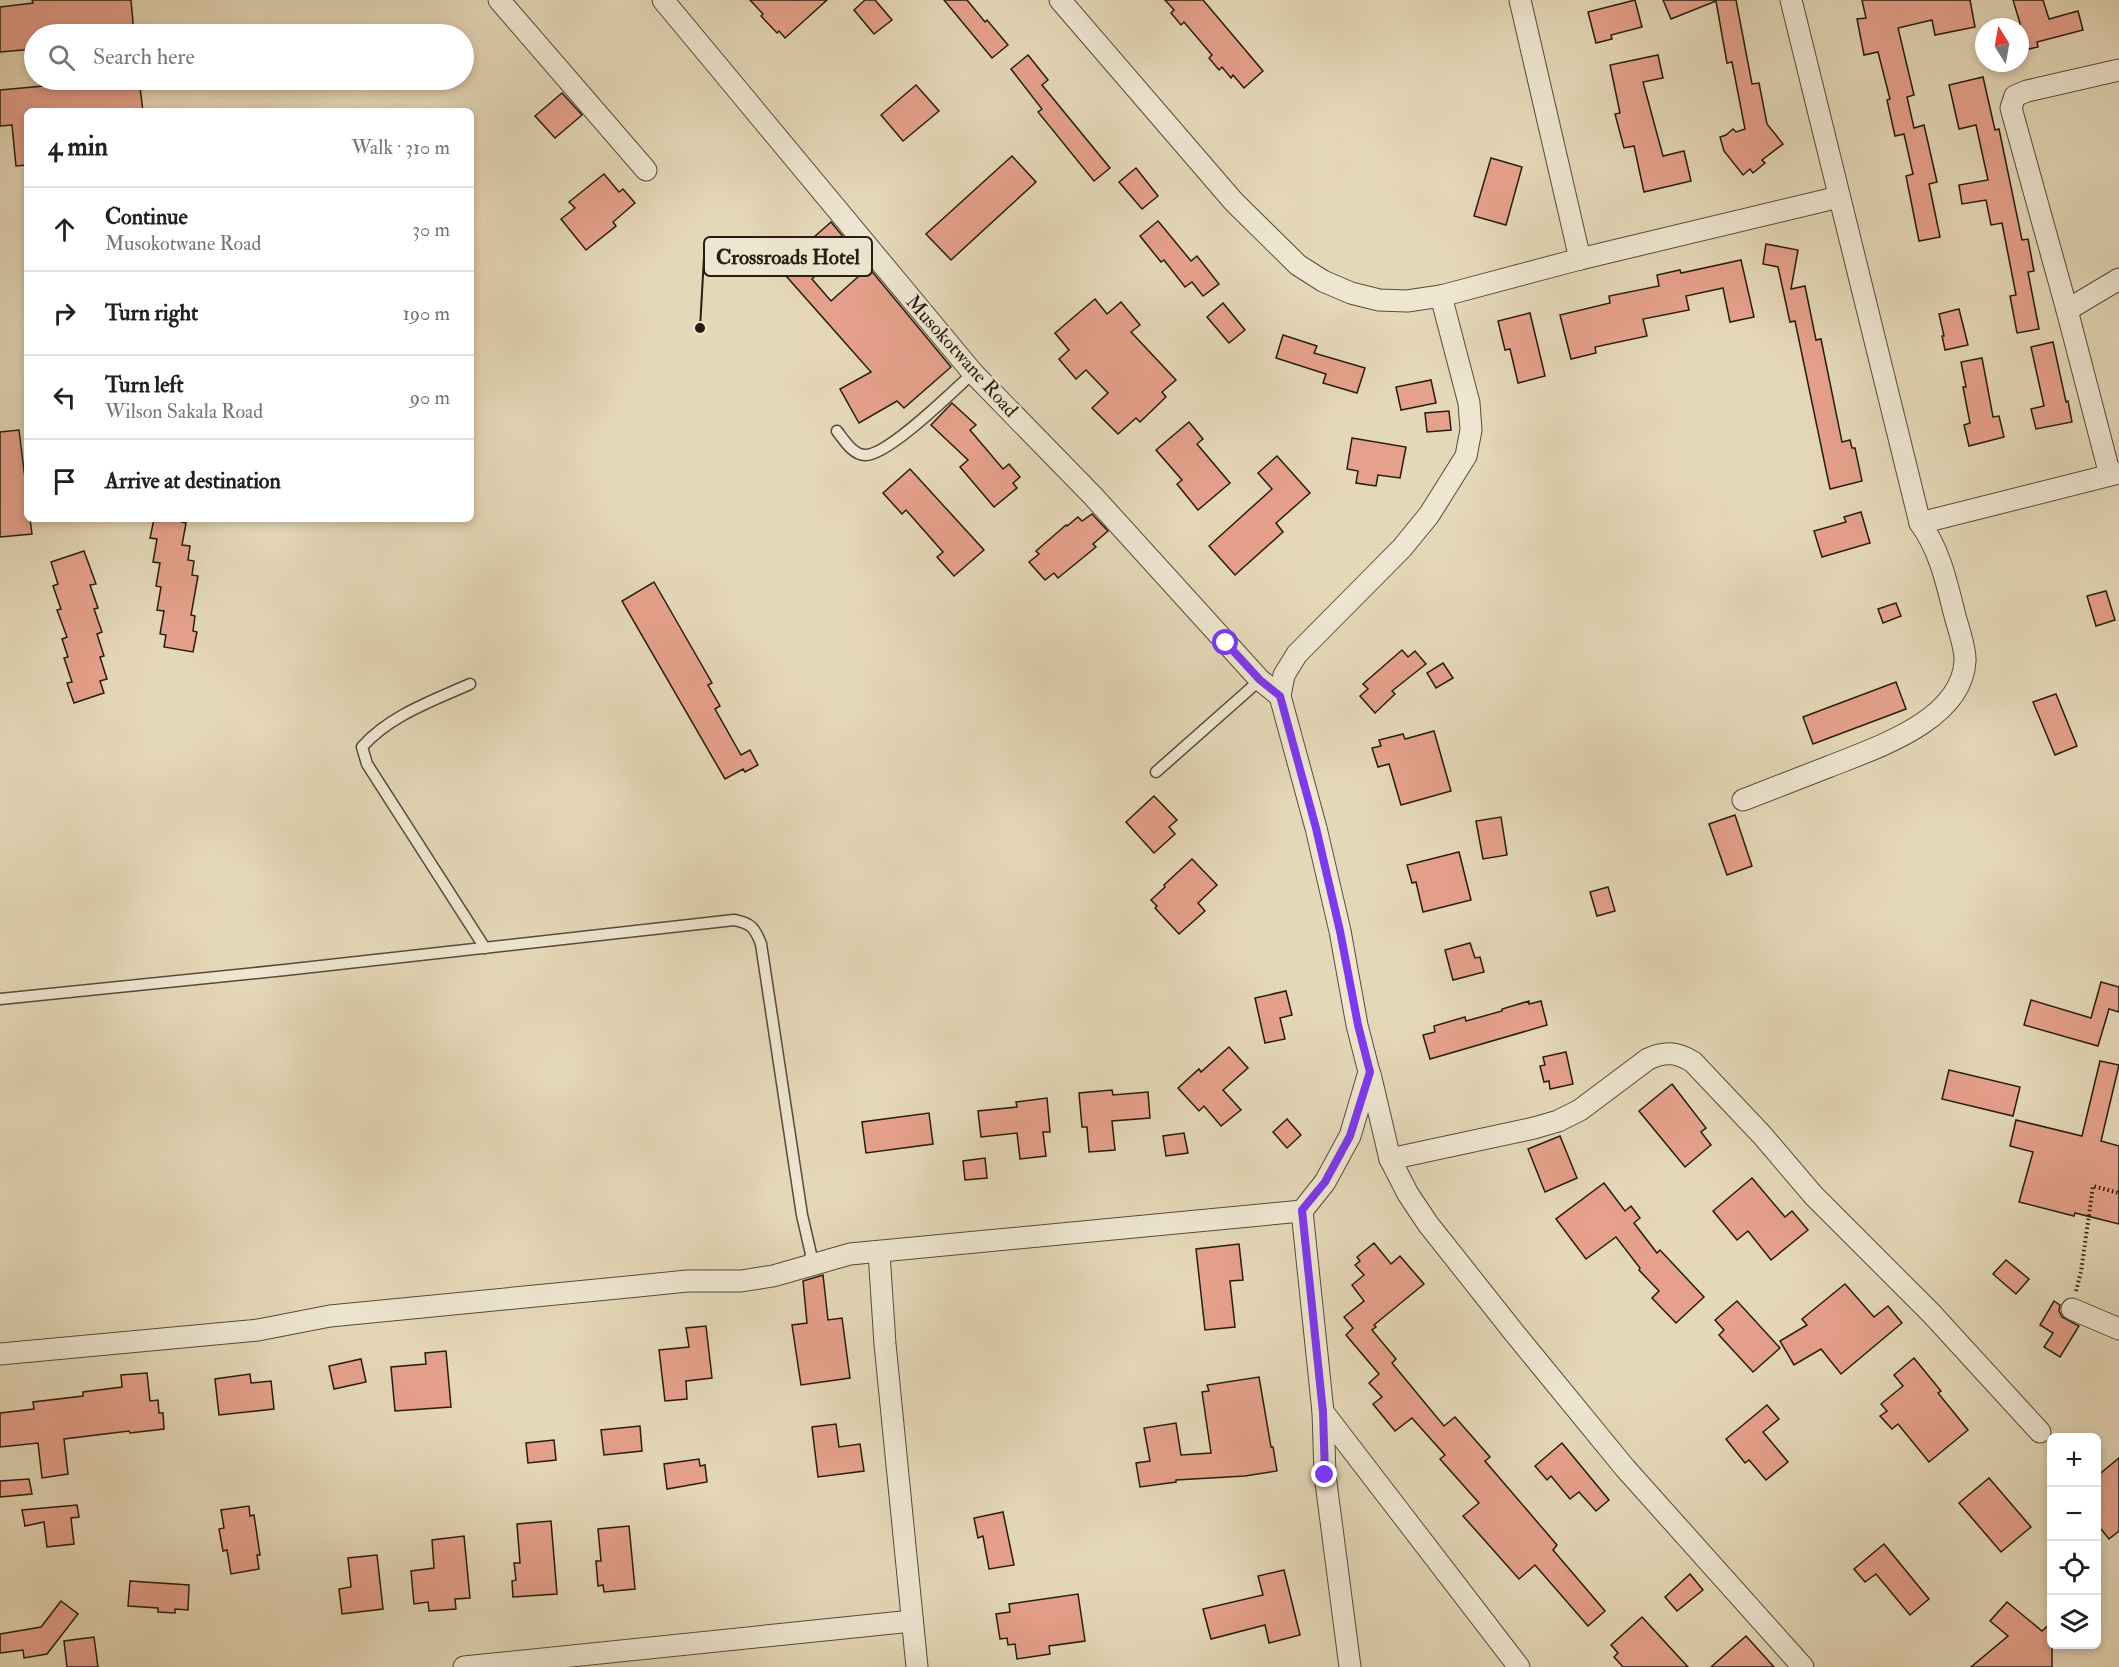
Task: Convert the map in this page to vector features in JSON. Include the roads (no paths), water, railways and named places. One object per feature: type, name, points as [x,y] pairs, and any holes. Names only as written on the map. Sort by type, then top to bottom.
[{"type":"street","points":[[499,0],[646,170]]},
{"type":"street","name":"Musokotwane Road","points":[[663,0],[973,373],[1093,496],[1260,680],[1280,696]]},
{"type":"street","points":[[1060,0],[1234,202],[1298,265],[1323,281],[1351,293],[1379,300],[1407,301],[1441,296],[1580,259],[1839,197]]},
{"type":"street","points":[[1520,0],[1580,259]]},
{"type":"street","points":[[1743,800],[1890,742],[1919,725],[1943,706],[1959,686],[1965,659],[1939,557],[1932,538],[1920,523],[1791,0]]},
{"type":"street","points":[[1920,523],[2114,474],[2010,108],[2015,96],[2027,91],[2119,70]]},
{"type":"street","points":[[2067,310],[2119,279]]},
{"type":"street","points":[[1441,296],[1469,403],[1471,430],[1466,456],[1429,515],[1402,548],[1297,654],[1284,675],[1280,696],[1316,828],[1340,931],[1358,1025],[1390,1159],[1408,1194],[1428,1224],[1516,1335],[1625,1468],[1803,1667]]},
{"type":"street","points":[[1390,1159],[1558,1121],[1580,1110],[1648,1059],[1670,1052],[1683,1056],[1693,1062],[1716,1086],[1814,1196],[1931,1313],[2040,1432]]},
{"type":"street","points":[[0,1354],[258,1330],[330,1317],[687,1281],[741,1281],[774,1276],[850,1254],[879,1253],[1302,1210],[1325,1182],[1350,1136],[1370,1072]]},
{"type":"street","points":[[1302,1210],[1323,1412],[1328,1505],[1350,1667]]},
{"type":"street","points":[[879,1253],[886,1355],[917,1667]]},
{"type":"street","points":[[2072,1309],[2119,1329]]},
{"type":"street","points":[[1323,1412],[1518,1667]]},
{"type":"street","points":[[464,1667],[564,1662],[912,1620]]},
{"type":"lane","points":[[837,432],[854,451],[865,455],[879,451],[924,417],[973,373]]},
{"type":"lane","points":[[1156,772],[1260,680]]},
{"type":"lane","points":[[470,684],[413,710],[374,734],[362,747],[368,764],[485,948]]},
{"type":"lane","points":[[0,999],[735,920],[748,922],[756,930],[761,944],[802,1215],[811,1254],[808,1266]]},
{"type":"place","name":"Crossroads Hotel","points":[[700,328]]}]
